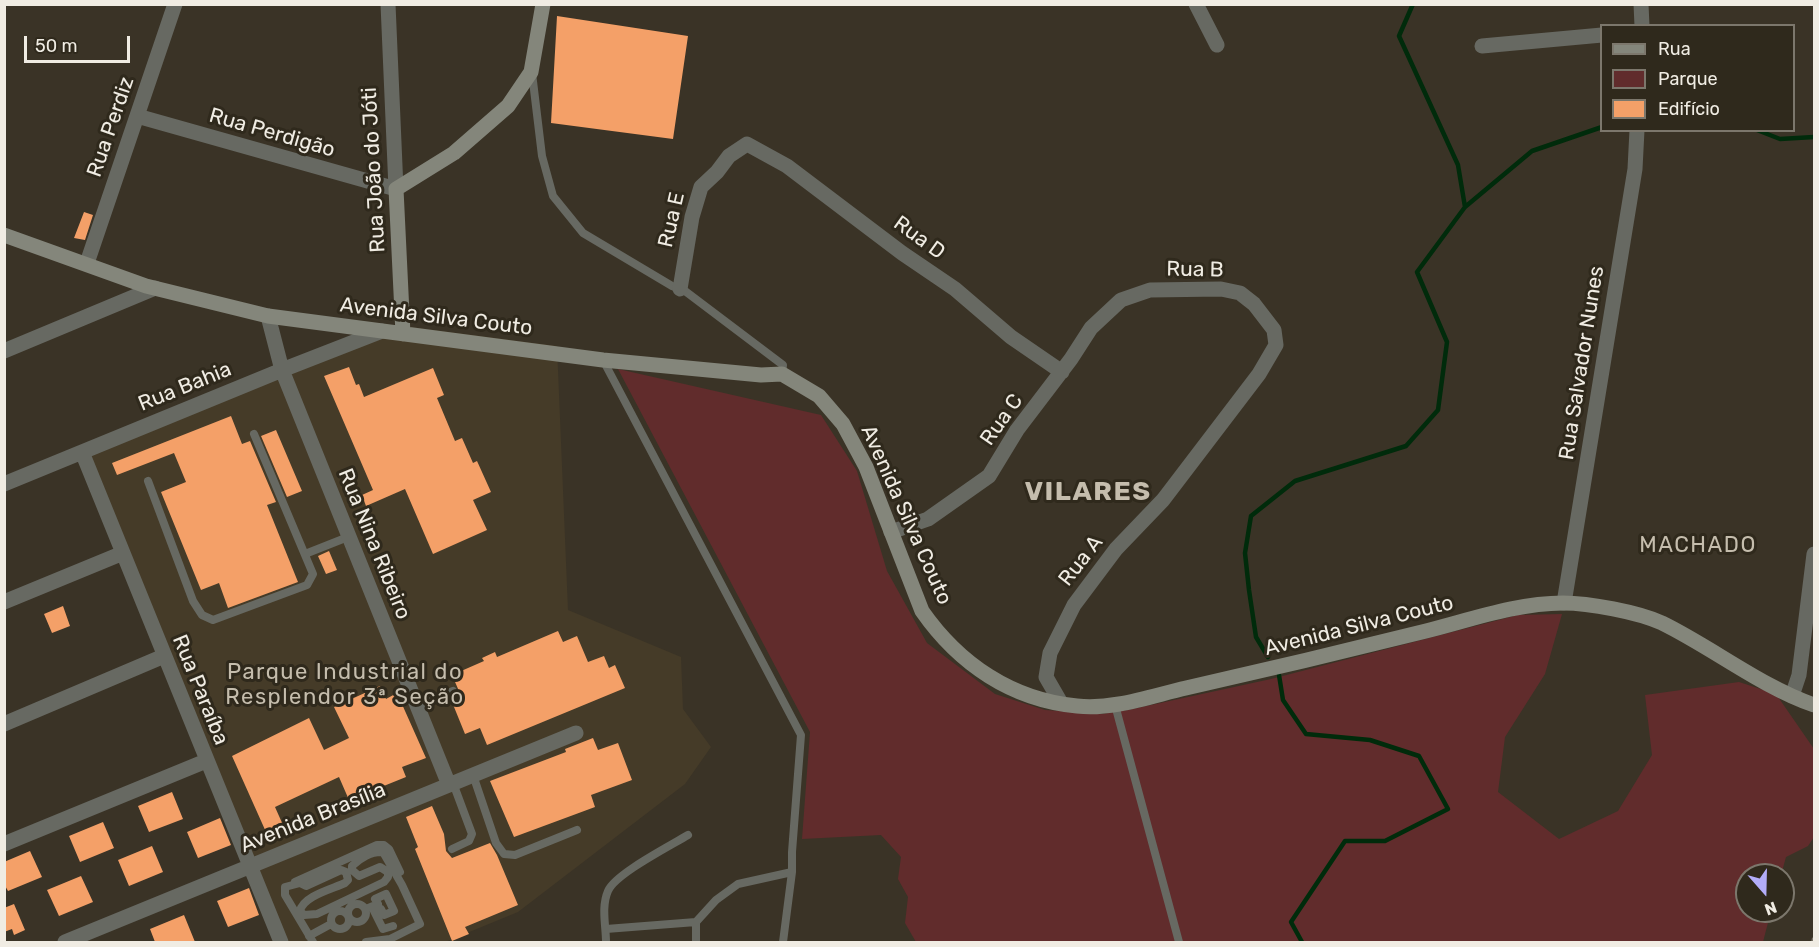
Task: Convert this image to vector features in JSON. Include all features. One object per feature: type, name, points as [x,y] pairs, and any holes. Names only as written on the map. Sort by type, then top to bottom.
[{"type":"main road","points":[[396,189],[454,153],[508,106],[531,72],[543,4]]},
{"type":"main road","name":"Rua João do Jóti","points":[[396,189],[404,334]]},
{"type":"main road","name":"Avenida Silva Couto","points":[[4,235],[155,288],[268,316],[603,360],[761,375],[782,374],[819,396],[843,424],[866,467],[922,611],[936,630],[956,652],[994,681],[1016,691],[1061,703],[1077,706],[1115,705],[1518,608],[1564,603],[1621,610],[1661,623],[1792,696],[1815,705]]},
{"type":"street","name":"Rua Perdiz","points":[[87,263],[175,4]]},
{"type":"street","name":"Rua João do Jóti","points":[[388,4],[396,189]]},
{"type":"street","points":[[1196,4],[1216,45]]},
{"type":"street","points":[[1641,4],[1642,24]]},
{"type":"street","points":[[1482,46],[1600,35]]},
{"type":"street","name":"Rua Perdigão","points":[[137,116],[396,189]]},
{"type":"street","name":"Rua Salvador Nunes","points":[[1564,603],[1635,169],[1638,132]]},
{"type":"street","name":"Rua E","points":[[680,289],[692,217],[701,187],[717,172],[729,156],[747,144]]},
{"type":"street","name":"Rua D","points":[[747,144],[787,166],[902,253],[955,289],[1011,337],[1062,372]]},
{"type":"street","points":[[4,351],[155,288]]},
{"type":"street","name":"Rua B","points":[[1121,300],[1150,290],[1221,289],[1240,293],[1254,304],[1270,324],[1274,330],[1276,345]]},
{"type":"street","name":"Rua C","points":[[891,532],[928,519],[989,476],[1017,430],[1062,372],[1091,328],[1121,300]]},
{"type":"street","name":"Rua Nina Ribeiro","points":[[268,316],[282,370],[348,537],[451,784]]},
{"type":"street","name":"Rua Bahia","points":[[4,484],[382,331]]},
{"type":"street","name":"Rua A","points":[[1061,703],[1046,677],[1050,653],[1074,604],[1116,549],[1163,500],[1259,374],[1276,345]]},
{"type":"street","name":"Rua Paraíba","points":[[82,452],[281,942]]},
{"type":"street","points":[[4,602],[123,553]]},
{"type":"street","points":[[1792,696],[1799,675],[1815,554]]},
{"type":"street","points":[[4,724],[164,656]]},
{"type":"street","name":"Avenida Brasília","points":[[65,942],[576,733]]},
{"type":"street","points":[[4,844],[207,761]]},
{"type":"lane","points":[[531,72],[542,156],[553,196],[583,233],[686,291],[783,365],[782,374]]},
{"type":"lane","points":[[603,360],[801,735],[792,872],[783,942]]},
{"type":"lane","points":[[148,481],[193,601],[202,615],[213,620],[308,585],[313,574],[254,434]]},
{"type":"lane","points":[[305,554],[348,537]]},
{"type":"lane","points":[[417,706],[453,691]]},
{"type":"lane","points":[[1115,705],[1179,942]]},
{"type":"lane","points":[[473,775],[496,843],[504,854],[514,855],[577,830]]},
{"type":"lane","points":[[451,784],[472,834],[469,841],[452,849]]},
{"type":"lane","points":[[606,942],[604,907],[608,890],[620,876],[688,835]]},
{"type":"lane","points":[[285,886],[377,845],[384,845],[389,849],[419,908]]},
{"type":"lane","points":[[285,886],[300,883],[306,886],[340,870],[346,872],[348,880],[345,883],[301,905],[300,911],[304,915],[317,914],[384,882],[388,877],[388,872],[383,868],[380,867],[359,876],[352,870],[356,862],[376,851],[383,852],[402,885],[420,924],[390,939],[366,942]]},
{"type":"lane","points":[[606,928],[696,922],[717,900],[738,884],[792,872]]},
{"type":"lane","points":[[285,886],[285,895],[311,939],[331,924],[332,915],[336,912],[341,911],[348,916],[351,920],[361,921],[367,914],[366,909],[363,905],[354,904],[348,912],[348,916],[349,921],[344,929],[334,928],[331,924]]},
{"type":"lane","points":[[366,909],[378,904],[375,899],[386,894],[394,911],[384,915],[381,909],[374,911],[383,929],[393,926]]},
{"type":"lane","points":[[696,922],[696,942]]},
{"type":"path","points":[[1812,942],[1815,934]]},
{"type":"shaded area","points":[[403,326],[557,346],[568,610],[681,657],[683,709],[711,747],[685,784],[518,912],[445,942],[281,942],[81,454]]},
{"type":"green space","points":[[618,369],[821,415],[857,471],[887,571],[927,643],[995,694],[1045,710],[1102,714],[1271,679],[1518,615],[1562,614],[1545,674],[1505,737],[1498,792],[1559,839],[1618,811],[1652,755],[1645,695],[1739,682],[1776,694],[1814,749],[1814,837],[1808,846],[1786,857],[1784,863],[1735,863],[1735,923],[1768,923],[1763,942],[916,942],[905,923],[908,897],[898,879],[901,857],[881,835],[802,839],[810,732]]},
{"type":"building","points":[[557,16],[688,36],[673,139],[551,123]]},
{"type":"building","points":[[84,212],[93,215],[85,240],[74,238]]},
{"type":"building","points":[[349,367],[364,397],[433,368],[444,395],[437,398],[455,441],[462,438],[473,463],[477,461],[491,492],[473,500],[487,530],[433,554],[405,489],[366,506],[362,495],[373,490],[324,376]]},
{"type":"building","points":[[231,416],[242,444],[250,441],[276,502],[267,505],[298,582],[228,608],[219,583],[201,590],[161,492],[186,482],[174,453],[117,475],[112,463]]},
{"type":"building","points":[[276,430],[302,491],[287,497],[261,436]]},
{"type":"building","points":[[329,551],[337,570],[326,574],[318,556]]},
{"type":"building","points":[[63,606],[70,626],[52,633],[44,614]]},
{"type":"building","points":[[558,631],[563,642],[577,636],[588,662],[604,656],[609,668],[615,665],[625,688],[487,745],[480,728],[465,734],[452,702],[462,698],[452,675],[484,661],[482,658],[495,652],[497,657]]},
{"type":"building","points":[[380,686],[386,699],[397,693],[426,758],[402,767],[406,777],[349,800],[339,777],[275,807],[283,825],[266,832],[232,756],[309,718],[324,750],[349,738],[334,707]]},
{"type":"building","points":[[593,738],[598,750],[618,743],[632,780],[591,795],[595,807],[514,837],[490,781],[566,752],[565,749]]},
{"type":"building","points":[[172,792],[183,819],[149,832],[138,806]]},
{"type":"building","points":[[432,806],[444,834],[446,851],[452,858],[490,843],[518,905],[465,927],[469,934],[452,941],[415,849],[418,847],[406,817]]},
{"type":"building","points":[[220,818],[231,845],[198,858],[187,832]]},
{"type":"building","points":[[103,822],[114,848],[80,862],[69,836]]},
{"type":"building","points":[[152,846],[163,872],[129,886],[118,860]]},
{"type":"building","points":[[30,851],[42,877],[8,891],[4,884],[4,862]]},
{"type":"building","points":[[81,876],[93,902],[59,916],[47,890]]},
{"type":"building","points":[[249,888],[259,915],[228,927],[217,901]]},
{"type":"building","points":[[14,904],[25,930],[14,935],[12,929],[4,932],[4,908]]},
{"type":"building","points":[[184,915],[195,942],[155,942],[150,929]]},
{"type":"waterway","points":[[1413,4],[1399,36],[1458,165],[1465,207]]},
{"type":"waterway","points":[[1268,657],[1256,637],[1249,590],[1245,553],[1251,516],[1295,481],[1406,446],[1438,410],[1447,342],[1417,272],[1465,207],[1532,151],[1600,128]]},
{"type":"waterway","points":[[1762,132],[1780,139],[1814,137]]},
{"type":"waterway","points":[[1279,675],[1283,700],[1306,734],[1370,740],[1419,756],[1448,809],[1385,841],[1345,841],[1291,922],[1302,942]]},
{"type":"district","name":"VILARES","points":[[1088,492]]},
{"type":"district","name":"MACHADO","points":[[1698,546]]},
{"type":"district","name":"Parque Industrial do Resplendor 3ª Seção","points":[[345,686]]}]
